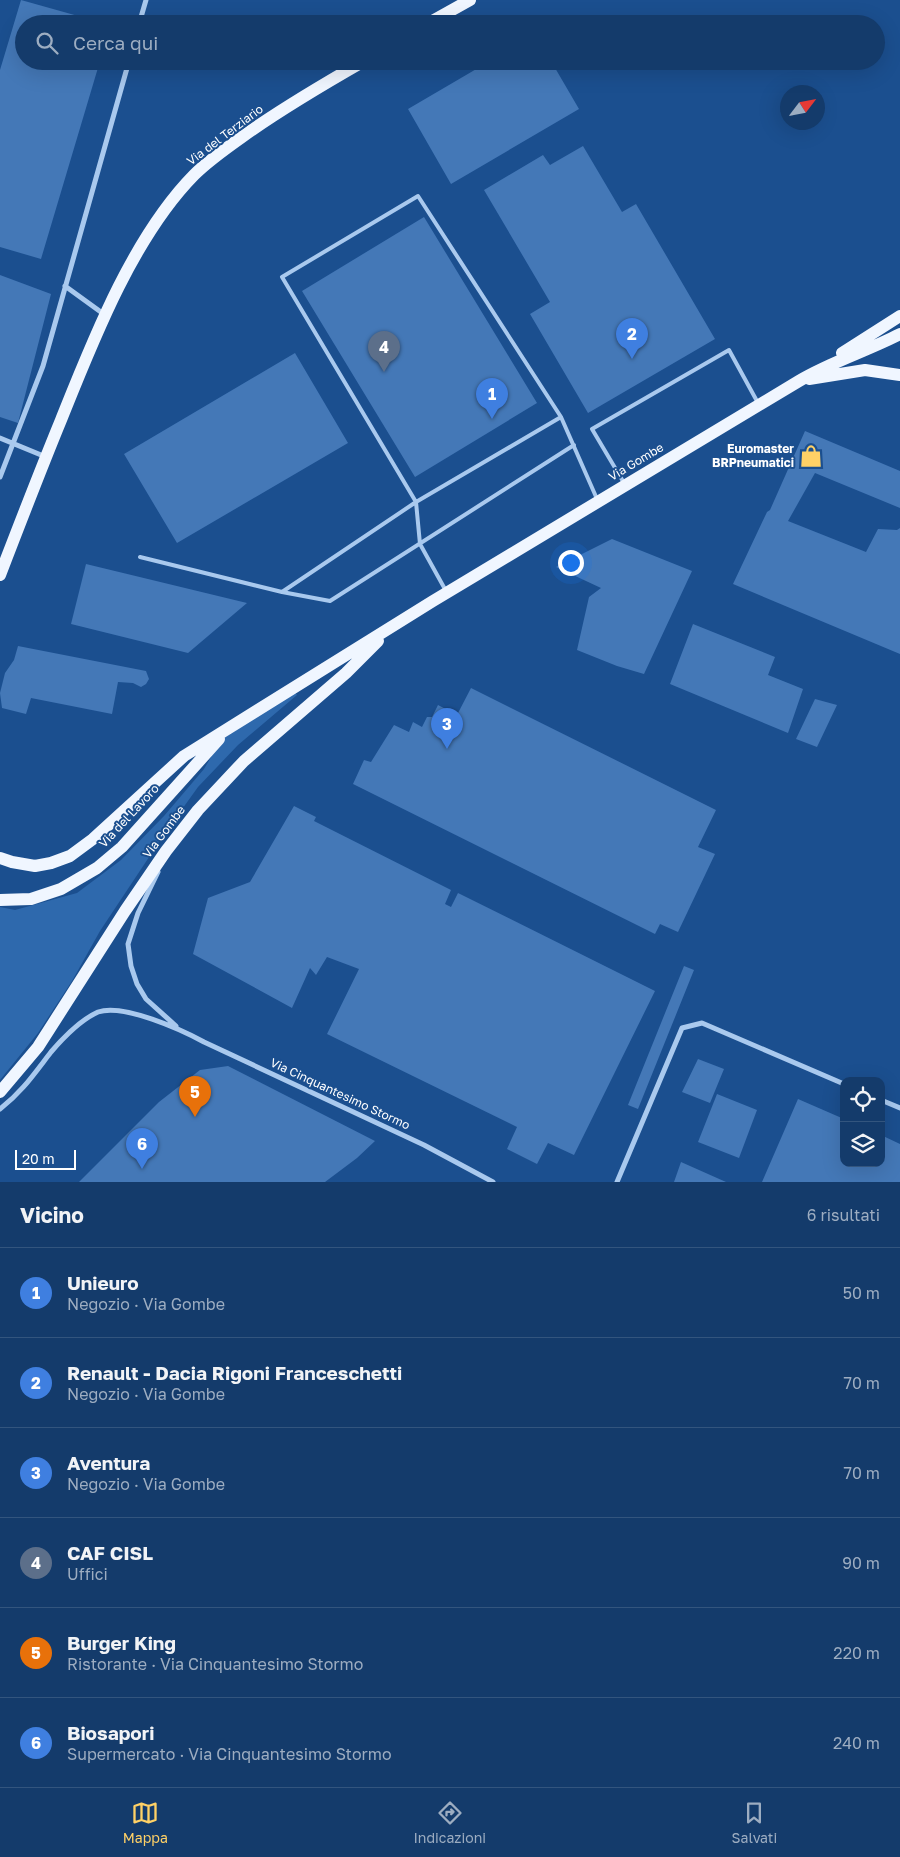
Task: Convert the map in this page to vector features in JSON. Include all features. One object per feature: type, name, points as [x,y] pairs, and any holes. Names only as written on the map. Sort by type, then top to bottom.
[{"type":"main road","points":[[443,15],[470,0]]},
{"type":"main road","name":"Via del Terziario","points":[[0,575],[46,457],[105,315],[148,234],[175,196],[195,174],[223,151],[261,123],[349,70]]},
{"type":"main road","points":[[822,368],[900,316]]},
{"type":"main road","name":"Via Gombe","points":[[0,858],[35,866],[51,863],[70,856],[92,839],[184,756],[231,726],[446,592],[799,381],[822,368],[900,334]]},
{"type":"main road","points":[[799,381],[865,370],[900,375]]},
{"type":"main road","name":"Via Gombe","points":[[0,1092],[38,1047],[125,911],[166,851],[198,810],[244,761],[346,673],[394,626]]},
{"type":"main road","name":"Via del Lavoro","points":[[0,900],[31,899],[62,889],[97,868],[122,847],[231,726]]},
{"type":"street","points":[[142,15],[146,0]]},
{"type":"street","points":[[439,15],[458,0]]},
{"type":"street","points":[[0,477],[43,366],[126,70]]},
{"type":"street","points":[[65,286],[105,315]]},
{"type":"street","points":[[0,438],[46,457]]},
{"type":"street","name":"Via Cinquantesimo Stormo","points":[[166,851],[151,888],[138,913],[128,944],[130,966],[137,984],[146,999],[178,1028]]},
{"type":"street","name":"Via Cinquantesimo Stormo","points":[[0,1109],[16,1097],[64,1038],[99,1012],[120,1011],[178,1028],[424,1145],[493,1182]]},
{"type":"street","points":[[617,1182],[682,1028],[702,1023],[840,1082]]},
{"type":"street","points":[[885,1102],[900,1108]]},
{"type":"lane","points":[[446,592],[420,544],[416,502],[282,277],[418,196],[561,417],[598,501]]},
{"type":"lane","points":[[625,485],[592,429],[729,350],[759,405]]},
{"type":"lane","points":[[282,592],[416,502],[561,417]]},
{"type":"lane","points":[[140,557],[282,592],[330,601],[574,445]]},
{"type":"shaded area","points":[[295,692],[297,695],[238,745],[198,787],[100,931],[72,981],[38,1033],[0,1080],[0,907],[15,910],[77,893],[121,860],[164,816],[204,769],[221,740]]},
{"type":"building","points":[[21,0],[74,15],[16,15]]},
{"type":"building","points":[[15,20],[15,70],[97,70],[41,259],[0,247],[0,70]]},
{"type":"building","points":[[475,70],[556,70],[579,109],[451,184],[408,109]]},
{"type":"building","points":[[583,146],[622,212],[636,204],[715,339],[588,413],[530,314],[550,302],[484,190],[543,155],[550,165]]},
{"type":"building","points":[[424,217],[537,403],[415,477],[302,291]]},
{"type":"building","points":[[0,275],[51,294],[18,423],[0,417]]},
{"type":"building","points":[[295,353],[348,443],[177,543],[124,454]]},
{"type":"building","points":[[805,431],[900,471],[900,508],[815,473],[788,521],[866,552],[878,529],[897,530],[900,528],[900,654],[733,584],[767,512],[770,510]]},
{"type":"building","points":[[612,539],[692,571],[644,674],[617,666],[577,650],[589,597],[601,588],[556,567]]},
{"type":"building","points":[[86,564],[247,603],[188,653],[71,624]]},
{"type":"building","points":[[693,624],[775,657],[768,675],[803,689],[788,733],[670,684]]},
{"type":"building","points":[[18,646],[146,671],[149,679],[141,687],[133,683],[118,682],[112,714],[31,698],[26,714],[2,708],[0,693],[5,673],[14,660]]},
{"type":"building","points":[[471,688],[716,810],[698,847],[715,854],[678,932],[660,924],[655,934],[353,784],[364,760],[371,762],[394,725],[409,732],[413,722],[422,727],[427,717],[432,717],[438,705],[457,715]]},
{"type":"building","points":[[815,699],[837,705],[817,747],[796,739]]},
{"type":"building","points":[[294,806],[316,817],[314,821],[451,890],[445,904],[451,907],[458,893],[655,991],[574,1155],[548,1143],[537,1164],[507,1149],[517,1127],[327,1034],[359,969],[327,957],[316,975],[310,968],[292,1008],[193,954],[208,898],[250,882]]},
{"type":"building","points":[[684,966],[694,970],[638,1109],[628,1105]]},
{"type":"building","points":[[698,1059],[724,1069],[710,1103],[682,1092]]},
{"type":"building","points":[[228,1066],[375,1141],[357,1158],[325,1182],[79,1182],[159,1102],[200,1070]]},
{"type":"building","points":[[717,1094],[757,1110],[739,1158],[698,1142]]},
{"type":"building","points":[[798,1099],[840,1117],[840,1167],[885,1167],[885,1137],[900,1144],[900,1182],[762,1182]]},
{"type":"building","points":[[681,1162],[726,1182],[674,1182]]},
{"type":"place","name":"Renault - Dacia Rigoni Franceschetti","points":[[632,359]]},
{"type":"place","name":"CAF CISL","points":[[384,372]]},
{"type":"place","name":"Unieuro","points":[[492,419]]},
{"type":"place","name":"Euromaster BRPneumatici","points":[[811,456]]},
{"type":"place","name":"Aventura","points":[[447,749]]},
{"type":"place","name":"Burger King","points":[[195,1117]]},
{"type":"place","name":"Biosapori","points":[[142,1169]]}]
